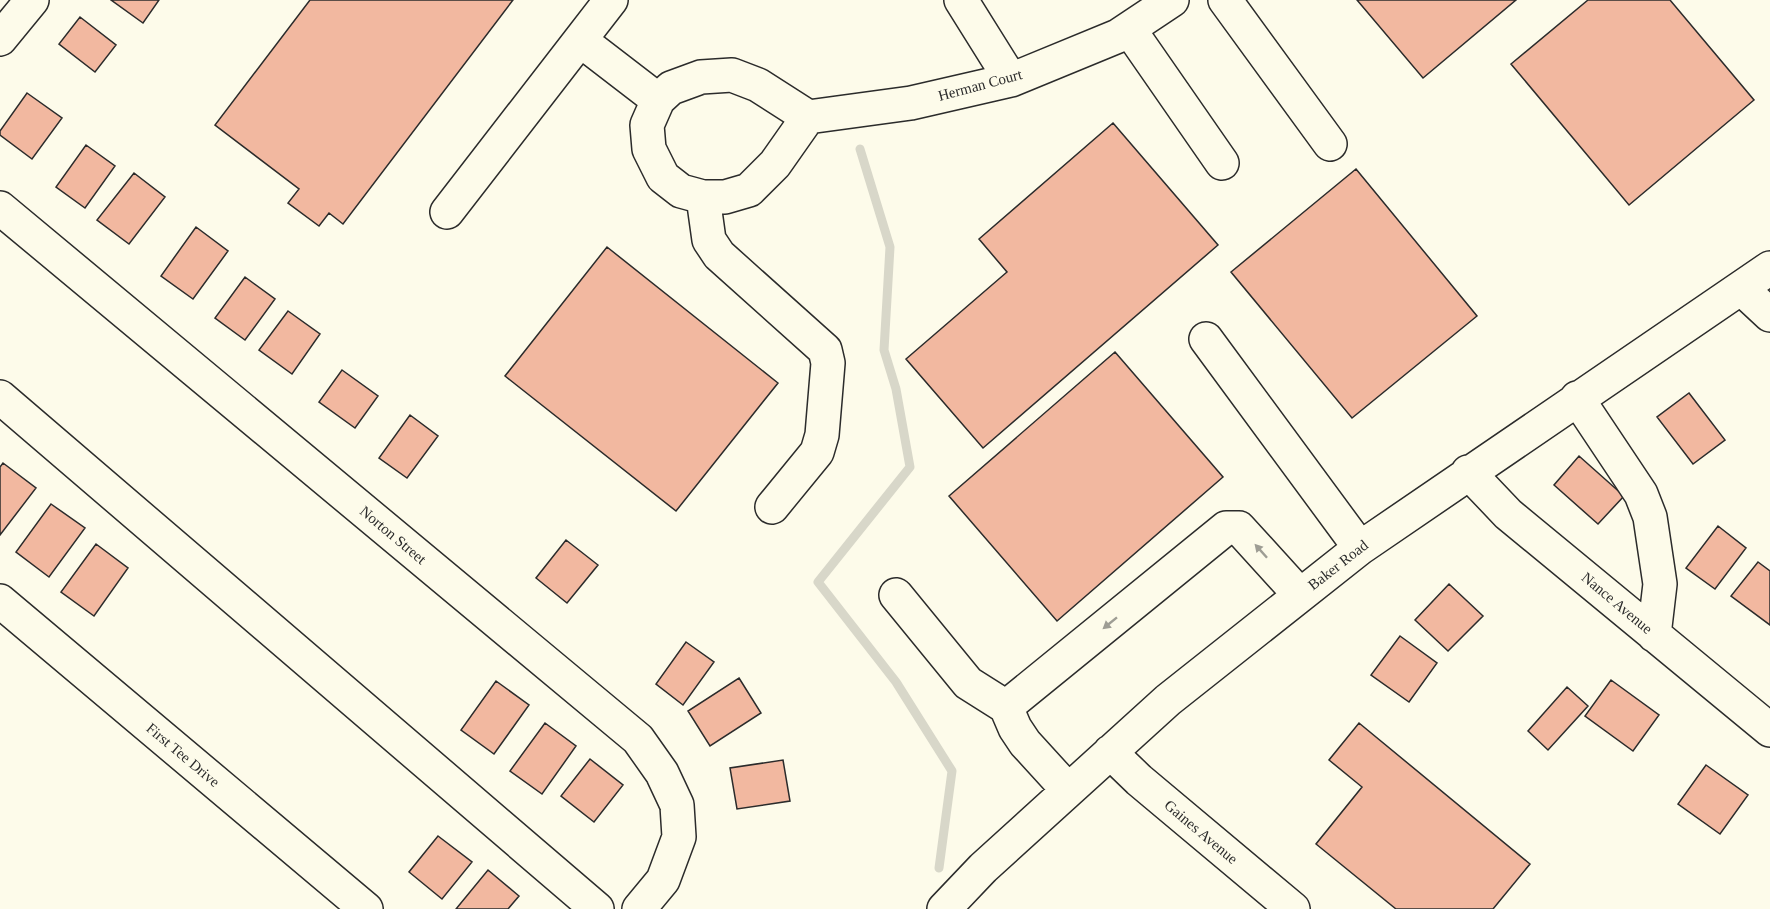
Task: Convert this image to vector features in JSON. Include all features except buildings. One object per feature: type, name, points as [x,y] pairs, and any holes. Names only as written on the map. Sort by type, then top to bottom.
[{"type":"street","points":[[0,39],[32,0]]},
{"type":"street","points":[[447,212],[611,0]]},
{"type":"street","points":[[961,0],[1011,80]]},
{"type":"street","name":"Herman Court","points":[[808,117],[911,103],[1011,80],[1118,36],[1172,0]]},
{"type":"street","points":[[1225,0],[1330,144]]},
{"type":"street","points":[[1129,28],[1222,164]]},
{"type":"street","points":[[580,40],[658,100]]},
{"type":"street","points":[[732,75],[758,85],[808,117],[775,164],[749,190],[725,197],[703,197],[681,191],[663,177],[649,149],[647,125],[658,100],[671,88],[701,77],[732,75]]},
{"type":"street","points":[[703,197],[709,240],[719,255],[825,350],[828,363],[822,435],[817,452],[772,507]]},
{"type":"street","name":"Norton Street","points":[[0,208],[639,739],[662,773],[677,805],[678,837],[663,880],[639,909]]},
{"type":"street","name":"Baker Road","points":[[944,909],[983,868],[1168,700],[1360,548],[1468,472],[1770,268]]},
{"type":"street","points":[[1741,288],[1770,315]]},
{"type":"street","points":[[1206,339],[1360,548]]},
{"type":"street","points":[[0,397],[597,909]]},
{"type":"street","points":[[1578,398],[1641,494],[1650,517],[1660,584],[1654,634]]},
{"type":"street","name":"Nance Avenue","points":[[1468,472],[1508,514],[1770,730]]},
{"type":"street","points":[[1006,707],[1226,528],[1239,528],[1300,595]]},
{"type":"street","points":[[896,595],[968,683],[1006,707],[1015,728],[1025,742],[1068,790]]},
{"type":"street","name":"First Tee Drive","points":[[0,601],[366,909]]},
{"type":"street","name":"Gaines Avenue","points":[[1110,752],[1139,780],[1293,909]]},
{"type":"waterway","points":[[860,149],[890,247],[884,350],[896,389],[910,467],[818,582],[896,682],[952,771],[939,868]]}]
